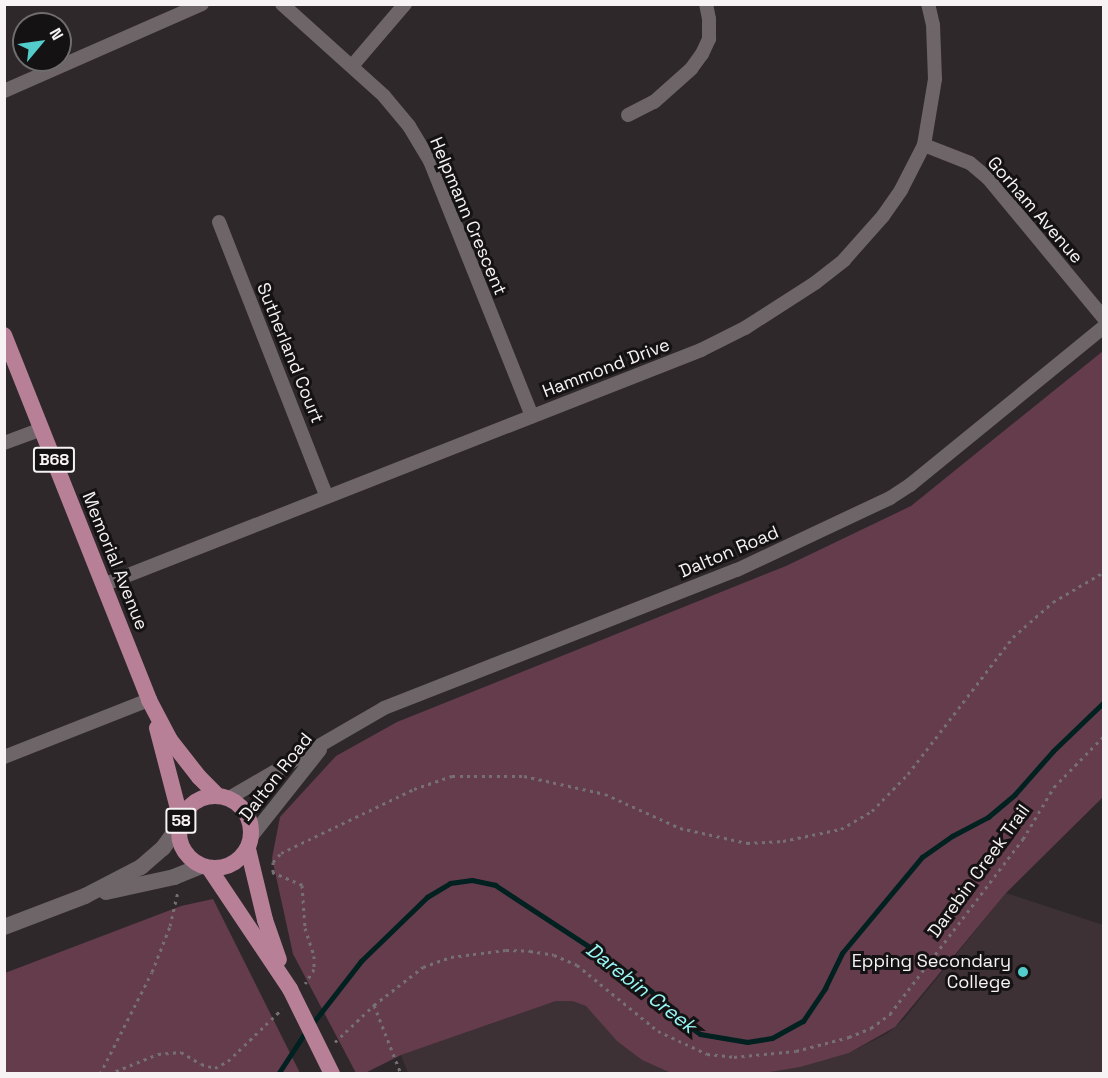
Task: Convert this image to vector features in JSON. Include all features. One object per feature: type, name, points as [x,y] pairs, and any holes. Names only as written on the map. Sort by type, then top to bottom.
[{"type":"main road","name":"Memorial Avenue","points":[[4,335],[149,700],[170,740],[223,797]]},
{"type":"main road","name":"Memorial Avenue","points":[[149,700],[180,823]]},
{"type":"main road","name":"58","points":[[292,994],[205,867],[183,849],[180,823],[195,802],[223,797],[247,814],[250,843],[265,920],[292,994],[331,1070]]},
{"type":"main road","points":[[205,867],[232,865],[250,843]]},
{"type":"street","points":[[4,92],[202,4]]},
{"type":"street","name":"Helpmann Crescent","points":[[282,4],[384,96],[409,126],[430,161],[532,416]]},
{"type":"street","points":[[352,66],[405,4]]},
{"type":"street","points":[[628,115],[654,102],[691,69],[702,54],[709,39],[706,4]]},
{"type":"street","name":"Hammond Drive","points":[[103,585],[701,350],[786,303],[844,260],[863,241],[901,190],[924,145],[935,79],[933,25],[928,4]]},
{"type":"street","name":"Gorham Avenue","points":[[924,145],[970,163],[988,178],[1104,318]]},
{"type":"street","name":"Sutherland Court","points":[[219,222],[327,497]]},
{"type":"street","name":"Dalton Road","points":[[223,797],[384,708],[737,570],[890,498],[910,485],[1104,327]]},
{"type":"street","points":[[4,443],[42,429]]},
{"type":"street","points":[[4,757],[149,700]]},
{"type":"street","name":"Dalton Road","points":[[250,843],[329,739]]},
{"type":"street","points":[[4,927],[85,896],[141,867],[163,848],[180,823]]},
{"type":"street","points":[[85,896],[176,883],[205,867]]},
{"type":"path","points":[[108,1074],[158,1054],[182,1052],[201,1064],[215,1068],[228,1061],[314,969],[314,956],[305,928],[302,885],[273,872],[273,862],[281,853],[414,789],[452,776],[524,777],[605,794],[680,828],[747,843],[783,841],[842,829],[872,811],[908,774],[1013,637],[1053,602],[1104,572]]},
{"type":"path","name":"Darebin Creek Trail","points":[[331,1048],[374,1005],[423,967],[450,957],[506,950],[554,955],[577,964],[658,1031],[706,1054],[734,1057],[796,1051],[849,1037],[871,1028],[890,1014],[1023,839],[1054,787],[1104,736]]},
{"type":"path","points":[[100,1074],[152,972],[170,926],[176,883],[187,888]]},
{"type":"path","points":[[374,1005],[401,1074]]},
{"type":"shaded area","points":[[1103,351],[1103,797],[1006,893],[895,1027],[849,1053],[800,1067],[758,1074],[671,1073],[642,1060],[617,1041],[586,1006],[572,1001],[556,1001],[401,1055],[365,1073],[356,1073],[293,954],[272,858],[280,817],[336,756],[397,722],[786,566],[911,506]]},
{"type":"shaded area","name":"Epping Secondary College","points":[[1006,893],[1103,925],[1103,1073],[758,1074],[849,1053],[888,1033],[904,1019]]},
{"type":"shaded area","points":[[213,899],[300,1073],[5,1073],[5,973],[181,906]]},
{"type":"shaded area","points":[[556,1001],[572,1001],[586,1006],[642,1060],[671,1073],[408,1073],[401,1055]]},
{"type":"waterway","name":"Darebin Creek","points":[[312,1024],[361,961],[427,897],[450,883],[472,880],[495,885],[619,966],[651,991],[673,1015],[700,1034],[747,1042],[772,1038],[803,1021],[825,988],[842,953],[922,857],[952,836],[988,817],[1015,794],[1053,751],[1104,702]]},
{"type":"waterway","name":"Darebin Creek","points":[[278,1074],[306,1031]]},
{"type":"place","name":"Epping Secondary College","points":[[1023,972]]}]
